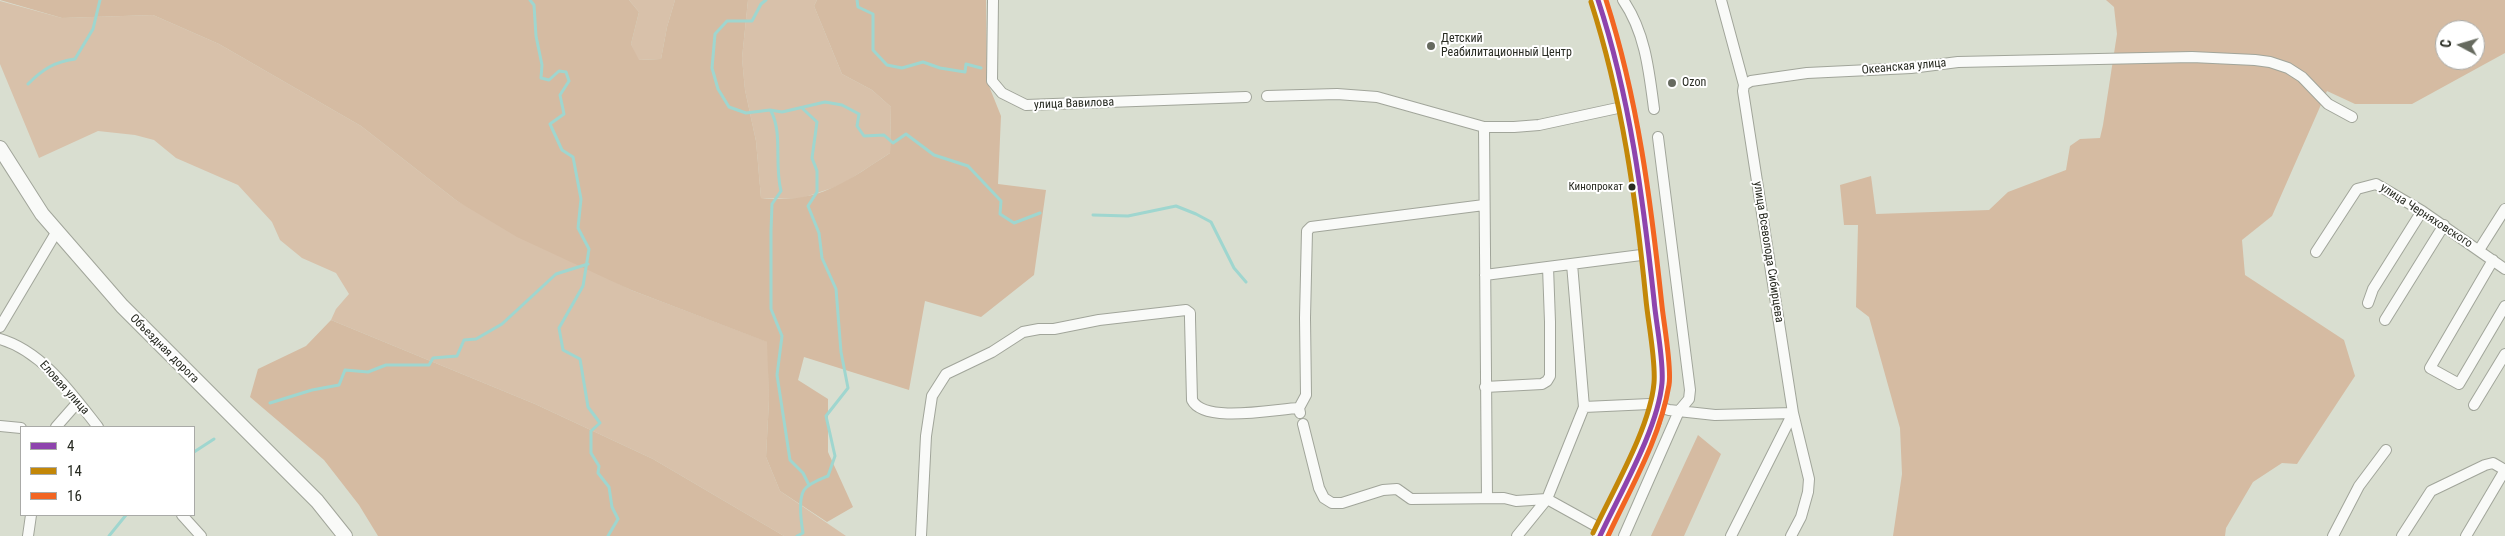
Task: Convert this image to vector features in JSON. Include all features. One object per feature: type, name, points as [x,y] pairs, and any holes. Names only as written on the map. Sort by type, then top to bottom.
[{"type":"main road","points":[[1598,0],[1614,49],[1628,106],[1662,364],[1659,406],[1647,436],[1601,533]]},
{"type":"main road","name":"Объездная дорога","points":[[0,148],[42,214],[122,306],[318,501],[345,536]]},
{"type":"street","name":"улица Вавилова","points":[[994,0],[992,81],[1002,93],[1026,105],[1246,97]]},
{"type":"street","points":[[1623,0],[1635,18],[1643,40],[1654,109]]},
{"type":"street","name":"улица Всеволода Сибирцева","points":[[1721,0],[1744,88],[1793,413],[1809,479],[1808,492],[1803,508],[1791,536]]},
{"type":"street","name":"Океанская улица","points":[[1744,88],[1751,81],[1807,73],[1911,68],[1958,62],[2192,57],[2270,62],[2288,68],[2302,77],[2328,104],[2352,117]]},
{"type":"street","points":[[1267,96],[1337,94],[1377,97],[1484,127],[1514,128],[1547,124],[1628,106]]},
{"type":"street","points":[[1484,127],[1487,498]]},
{"type":"street","points":[[1624,536],[1679,411],[1689,399],[1690,390],[1658,136]]},
{"type":"street","name":"улица Черняховского","points":[[2316,252],[2357,188],[2367,184],[2376,184],[2444,225],[2505,269]]},
{"type":"street","points":[[921,536],[926,436],[932,396],[946,374],[992,352],[1023,332],[1038,329],[1054,329],[1099,320],[1186,310],[1190,313],[1192,400],[1195,406],[1202,410],[1228,412],[1299,411],[1306,395],[1307,231],[1311,228],[1350,221],[1484,205]]},
{"type":"street","points":[[2479,250],[2505,209]]},
{"type":"street","points":[[2368,303],[2373,289],[2422,211]]},
{"type":"street","points":[[2385,320],[2444,225]]},
{"type":"street","points":[[0,327],[57,231]]},
{"type":"street","points":[[1485,275],[1649,254]]},
{"type":"street","points":[[2493,260],[2430,368],[2459,384],[2505,306]]},
{"type":"street","points":[[1517,536],[1546,499],[1584,407],[1572,264]]},
{"type":"street","points":[[1485,387],[1542,384],[1547,382],[1550,376],[1548,267]]},
{"type":"street","name":"Еловая улица","points":[[0,339],[12,343],[35,356],[78,402],[97,426]]},
{"type":"street","points":[[2474,405],[2505,354]]},
{"type":"street","points":[[57,426],[78,402]]},
{"type":"street","points":[[1584,407],[1640,404],[1715,415],[1793,413],[1731,536]]},
{"type":"street","points":[[1303,424],[1319,488],[1324,498],[1332,503],[1342,504],[1383,490],[1398,489],[1411,499],[1504,498],[1516,502],[1546,499],[1601,533]]},
{"type":"street","points":[[0,426],[20,428]]},
{"type":"street","points":[[2333,536],[2359,486],[2386,450]]},
{"type":"street","points":[[2402,536],[2431,491],[2493,463],[2505,470],[2466,536]]},
{"type":"street","points":[[28,536],[31,516]]},
{"type":"street","points":[[183,516],[201,536]]},
{"type":"shaded area","points":[[0,0],[629,0],[639,12],[631,44],[639,60],[661,59],[667,27],[675,0],[748,0],[742,58],[745,90],[756,141],[761,198],[781,199],[799,198],[830,189],[858,174],[890,153],[891,107],[872,90],[842,74],[814,6],[817,0],[986,0],[987,81],[1001,116],[998,184],[1046,190],[1034,275],[981,317],[925,301],[909,390],[804,357],[798,380],[828,399],[828,452],[853,507],[827,522],[780,491],[766,457],[769,400],[767,342],[631,290],[517,237],[457,201],[361,126],[219,44],[153,15],[62,18]]},
{"type":"shaded area","points":[[629,0],[675,0],[667,27],[661,59],[638,60],[631,44],[639,12]]},
{"type":"shaded area","points":[[748,0],[817,0],[814,6],[842,74],[872,90],[891,107],[890,153],[841,185],[799,199],[761,198],[756,141],[745,90],[742,58]]},
{"type":"shaded area","points":[[2106,0],[2505,0],[2505,53],[2485,64],[2485,20],[2435,20],[2435,70],[2474,70],[2412,104],[2355,104],[2327,91],[2272,216],[2242,240],[2245,275],[2344,340],[2355,376],[2297,464],[2282,463],[2253,482],[2226,528],[2225,536],[1893,536],[1902,474],[1900,428],[1869,317],[1856,307],[1858,225],[1844,225],[1840,185],[1871,176],[1876,214],[1989,210],[2008,192],[2066,170],[2070,146],[2080,139],[2100,138],[2117,34],[2114,7]]},
{"type":"shaded area","points":[[0,1],[62,18],[153,15],[219,44],[361,126],[457,201],[631,290],[768,342],[769,400],[766,457],[780,491],[846,536],[784,536],[653,459],[535,404],[331,320],[336,309],[349,294],[336,273],[302,258],[280,240],[272,222],[238,185],[176,158],[154,140],[135,135],[98,131],[39,158],[0,64]]},
{"type":"shaded area","points":[[331,320],[535,404],[653,459],[784,536],[378,536],[359,505],[324,460],[250,397],[258,369],[306,346]]},
{"type":"shaded area","points":[[1698,435],[1721,454],[1684,536],[1651,536]]},
{"type":"waterway","points":[[28,84],[49,67],[75,59],[93,29],[100,0]]},
{"type":"waterway","points":[[530,0],[534,5],[536,36],[542,65],[541,78],[549,80],[559,71],[566,72],[569,81],[560,95],[564,114],[550,124],[562,150],[573,157],[581,199],[578,228],[589,249],[583,286],[559,328],[563,350],[580,359],[588,407],[600,423],[591,431],[591,453],[599,466],[598,473],[609,487],[612,507],[618,519],[608,536]]},
{"type":"waterway","points":[[766,0],[761,4],[752,21],[727,21],[715,34],[712,68],[718,89],[729,107],[746,113],[770,110],[782,112],[825,102],[842,105],[859,114],[857,126],[864,136],[884,135],[893,143],[906,134],[934,155],[968,166],[1001,201],[1000,214],[1014,223],[1040,213]]},
{"type":"waterway","points":[[857,0],[858,7],[873,14],[873,50],[887,65],[902,68],[923,62],[940,68],[965,72],[966,64],[981,68]]},
{"type":"waterway","points":[[797,536],[803,533],[801,517],[802,494],[812,483],[828,476],[835,456],[826,416],[848,388],[841,352],[836,289],[822,258],[819,233],[808,206],[817,192],[817,171],[812,158],[817,122],[803,109]]},
{"type":"waterway","points":[[771,111],[777,129],[778,170],[781,191],[772,204],[771,231],[771,309],[782,336],[777,375],[790,460],[803,473],[809,485]]},
{"type":"waterway","points":[[1093,215],[1128,216],[1176,206],[1196,214],[1211,222],[1234,268],[1246,282]]},
{"type":"waterway","points":[[270,403],[312,390],[339,385],[345,370],[368,372],[386,365],[429,365],[433,358],[457,356],[464,340],[476,339],[502,324],[556,274],[588,264]]},
{"type":"waterway","points":[[195,451],[214,439]]},
{"type":"waterway","points":[[109,536],[125,516]]},
{"type":"transit line","name":"4","points":[[1598,0],[1619,74],[1634,148],[1661,353],[1662,374],[1659,401],[1646,440],[1600,536]]},
{"type":"transit line","name":"16","points":[[1606,0],[1627,75],[1642,152],[1670,378],[1665,405],[1652,444],[1608,536]]},
{"type":"transit line","name":"14","points":[[1591,2],[1611,75],[1626,149],[1638,224],[1654,374],[1651,401],[1646,419],[1620,479],[1593,533]]},
{"type":"place","name":"Детский Реабилитационный Центр","points":[[1431,46]]},
{"type":"place","name":"Ozon","points":[[1672,83]]},
{"type":"place","name":"Кинопрокат","points":[[1632,187]]}]
